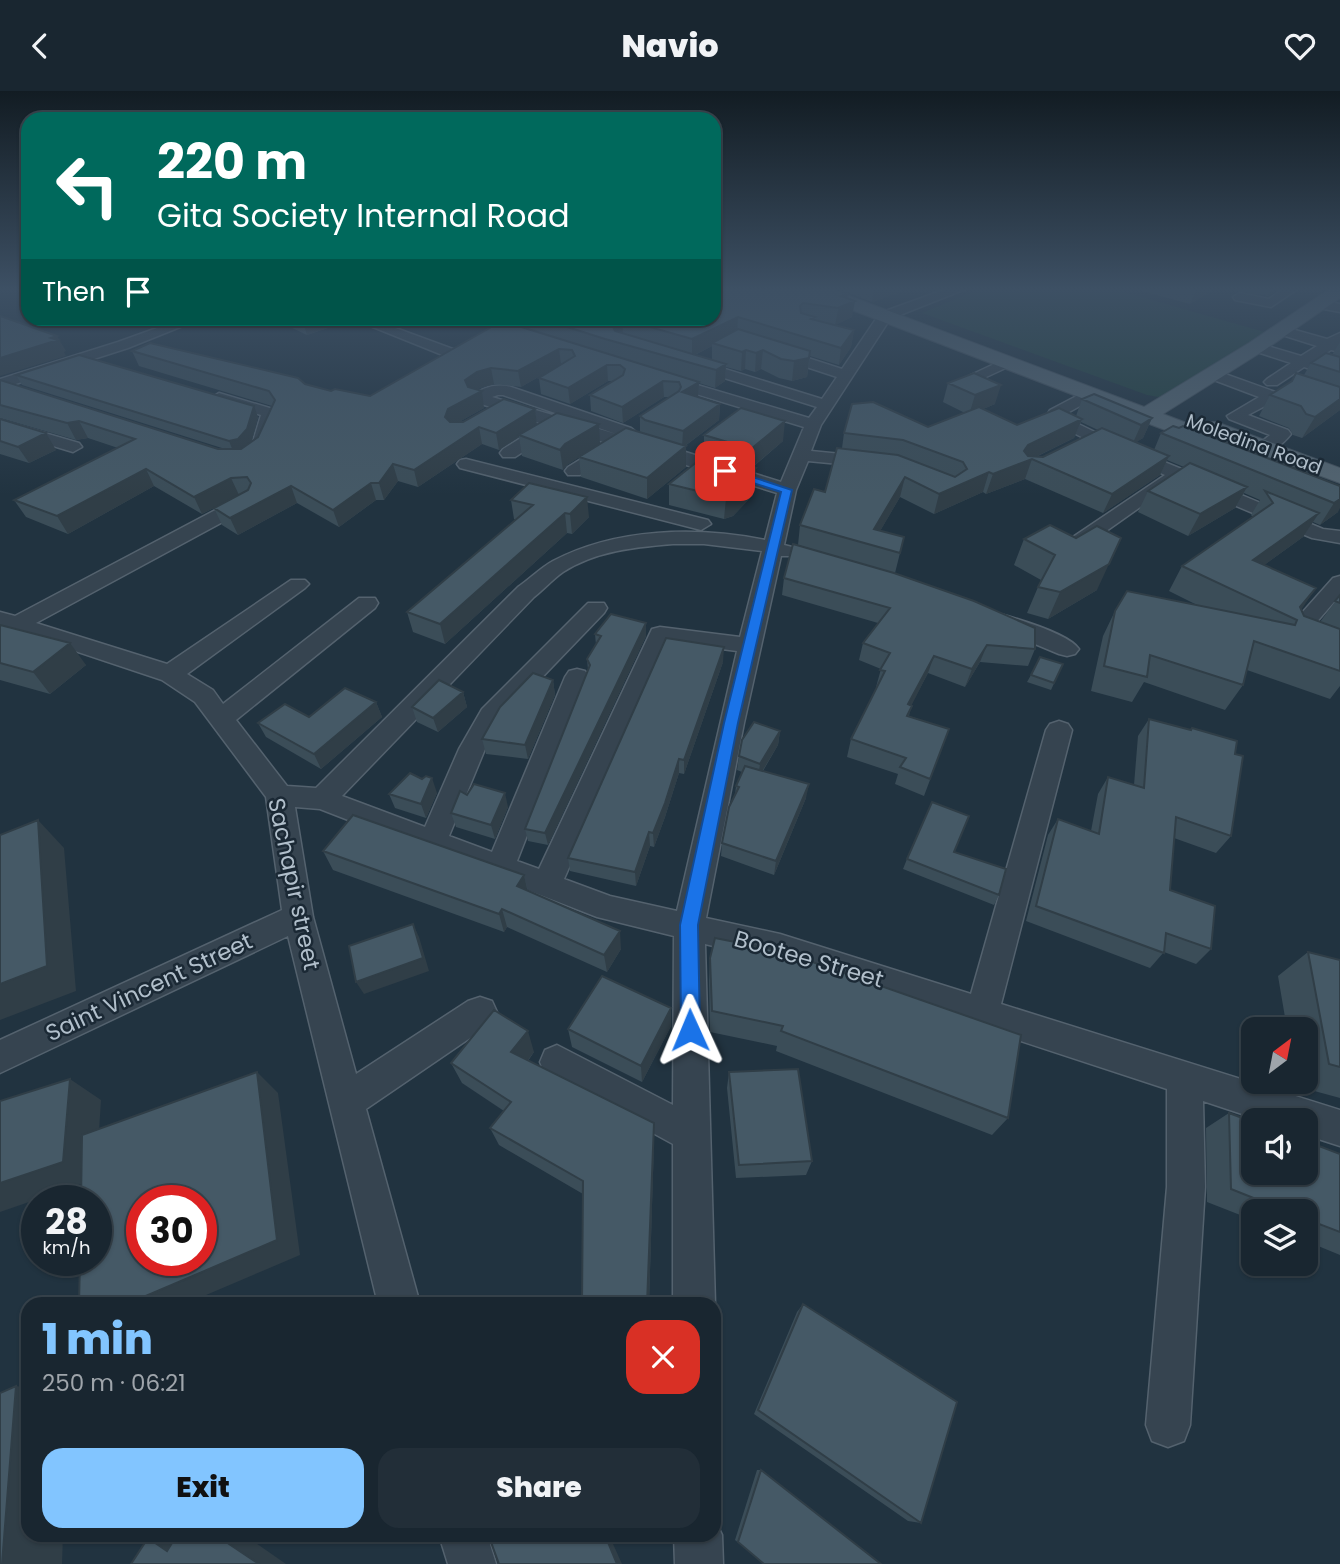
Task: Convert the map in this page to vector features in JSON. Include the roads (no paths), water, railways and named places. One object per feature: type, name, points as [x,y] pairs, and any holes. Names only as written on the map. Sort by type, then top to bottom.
[{"type":"main road","points":[[994,357],[1090,394],[1161,416]]},
{"type":"main road","points":[[1004,357],[1161,416]]},
{"type":"main road","points":[[1161,416],[1246,357]]},
{"type":"main road","name":"Moledina Road","points":[[1161,416],[1263,447],[1340,476]]},
{"type":"main road","name":"Moledina Road","points":[[1161,416],[1340,488]]},
{"type":"street","points":[[0,385],[84,357]]},
{"type":"street","points":[[431,372],[453,357]]},
{"type":"street","points":[[705,357],[699,360],[828,402]]},
{"type":"street","points":[[789,357],[846,375]]},
{"type":"street","points":[[694,1297],[689,925],[787,490],[813,425],[859,357]]},
{"type":"street","points":[[1286,357],[1340,374]]},
{"type":"street","points":[[1297,390],[1272,382],[1311,357]]},
{"type":"street","points":[[673,358],[828,402]]},
{"type":"street","points":[[964,382],[1007,362]]},
{"type":"street","points":[[650,376],[813,425]]},
{"type":"street","points":[[1216,376],[1272,396],[1235,417],[1282,434],[1263,447]]},
{"type":"street","points":[[522,396],[544,383]]},
{"type":"street","points":[[0,385],[24,393]]},
{"type":"street","points":[[630,435],[556,424],[503,407],[474,391],[499,390],[522,396],[573,413],[630,435],[685,458],[787,490]]},
{"type":"street","points":[[201,392],[267,412],[270,416],[258,452],[243,459]]},
{"type":"street","points":[[1090,394],[1056,413],[1053,418],[1093,438],[1319,534],[1340,537]]},
{"type":"street","points":[[573,413],[594,400]]},
{"type":"street","points":[[481,420],[503,407]]},
{"type":"street","points":[[1133,455],[1161,416]]},
{"type":"street","points":[[509,453],[556,424]]},
{"type":"street","points":[[0,425],[73,447]]},
{"type":"street","points":[[574,471],[630,435]]},
{"type":"street","points":[[1072,448],[1093,438]]},
{"type":"street","points":[[685,458],[703,444]]},
{"type":"street","points":[[801,454],[890,465]]},
{"type":"street","points":[[466,464],[675,520],[775,542],[810,558]]},
{"type":"street","points":[[685,479],[704,464]]},
{"type":"street","points":[[1071,547],[1178,474]]},
{"type":"street","points":[[9,621],[247,501]]},
{"type":"street","points":[[323,799],[526,592],[559,566],[586,554],[666,537],[775,542]]},
{"type":"street","points":[[1340,582],[1295,633],[1340,652]]},
{"type":"street","points":[[170,674],[298,584]]},
{"type":"street","points":[[221,719],[367,603]]},
{"type":"street","points":[[433,841],[472,749],[491,715],[596,608]]},
{"type":"street","points":[[983,614],[1067,649]]},
{"type":"street","name":"Sachapir street","points":[[9,621],[170,674],[204,696],[279,795],[298,917],[397,1297]]},
{"type":"street","points":[[547,884],[660,634],[750,646]]},
{"type":"street","points":[[500,866],[577,677]]},
{"type":"street","points":[[983,1011],[1059,730]]},
{"type":"street","name":"Bootee Street","points":[[279,795],[323,799],[608,908],[780,948],[983,1011],[1340,1128]]},
{"type":"street","name":"Saint Vincent Street","points":[[0,1057],[298,917]]},
{"type":"street","points":[[346,1101],[480,1012]]},
{"type":"street","points":[[557,1062],[692,1134]]},
{"type":"street","points":[[1168,1425],[1186,1187],[1185,1078]]},
{"type":"street","points":[[465,1542],[472,1564]]},
{"type":"street","points":[[698,1542],[699,1564]]}]
